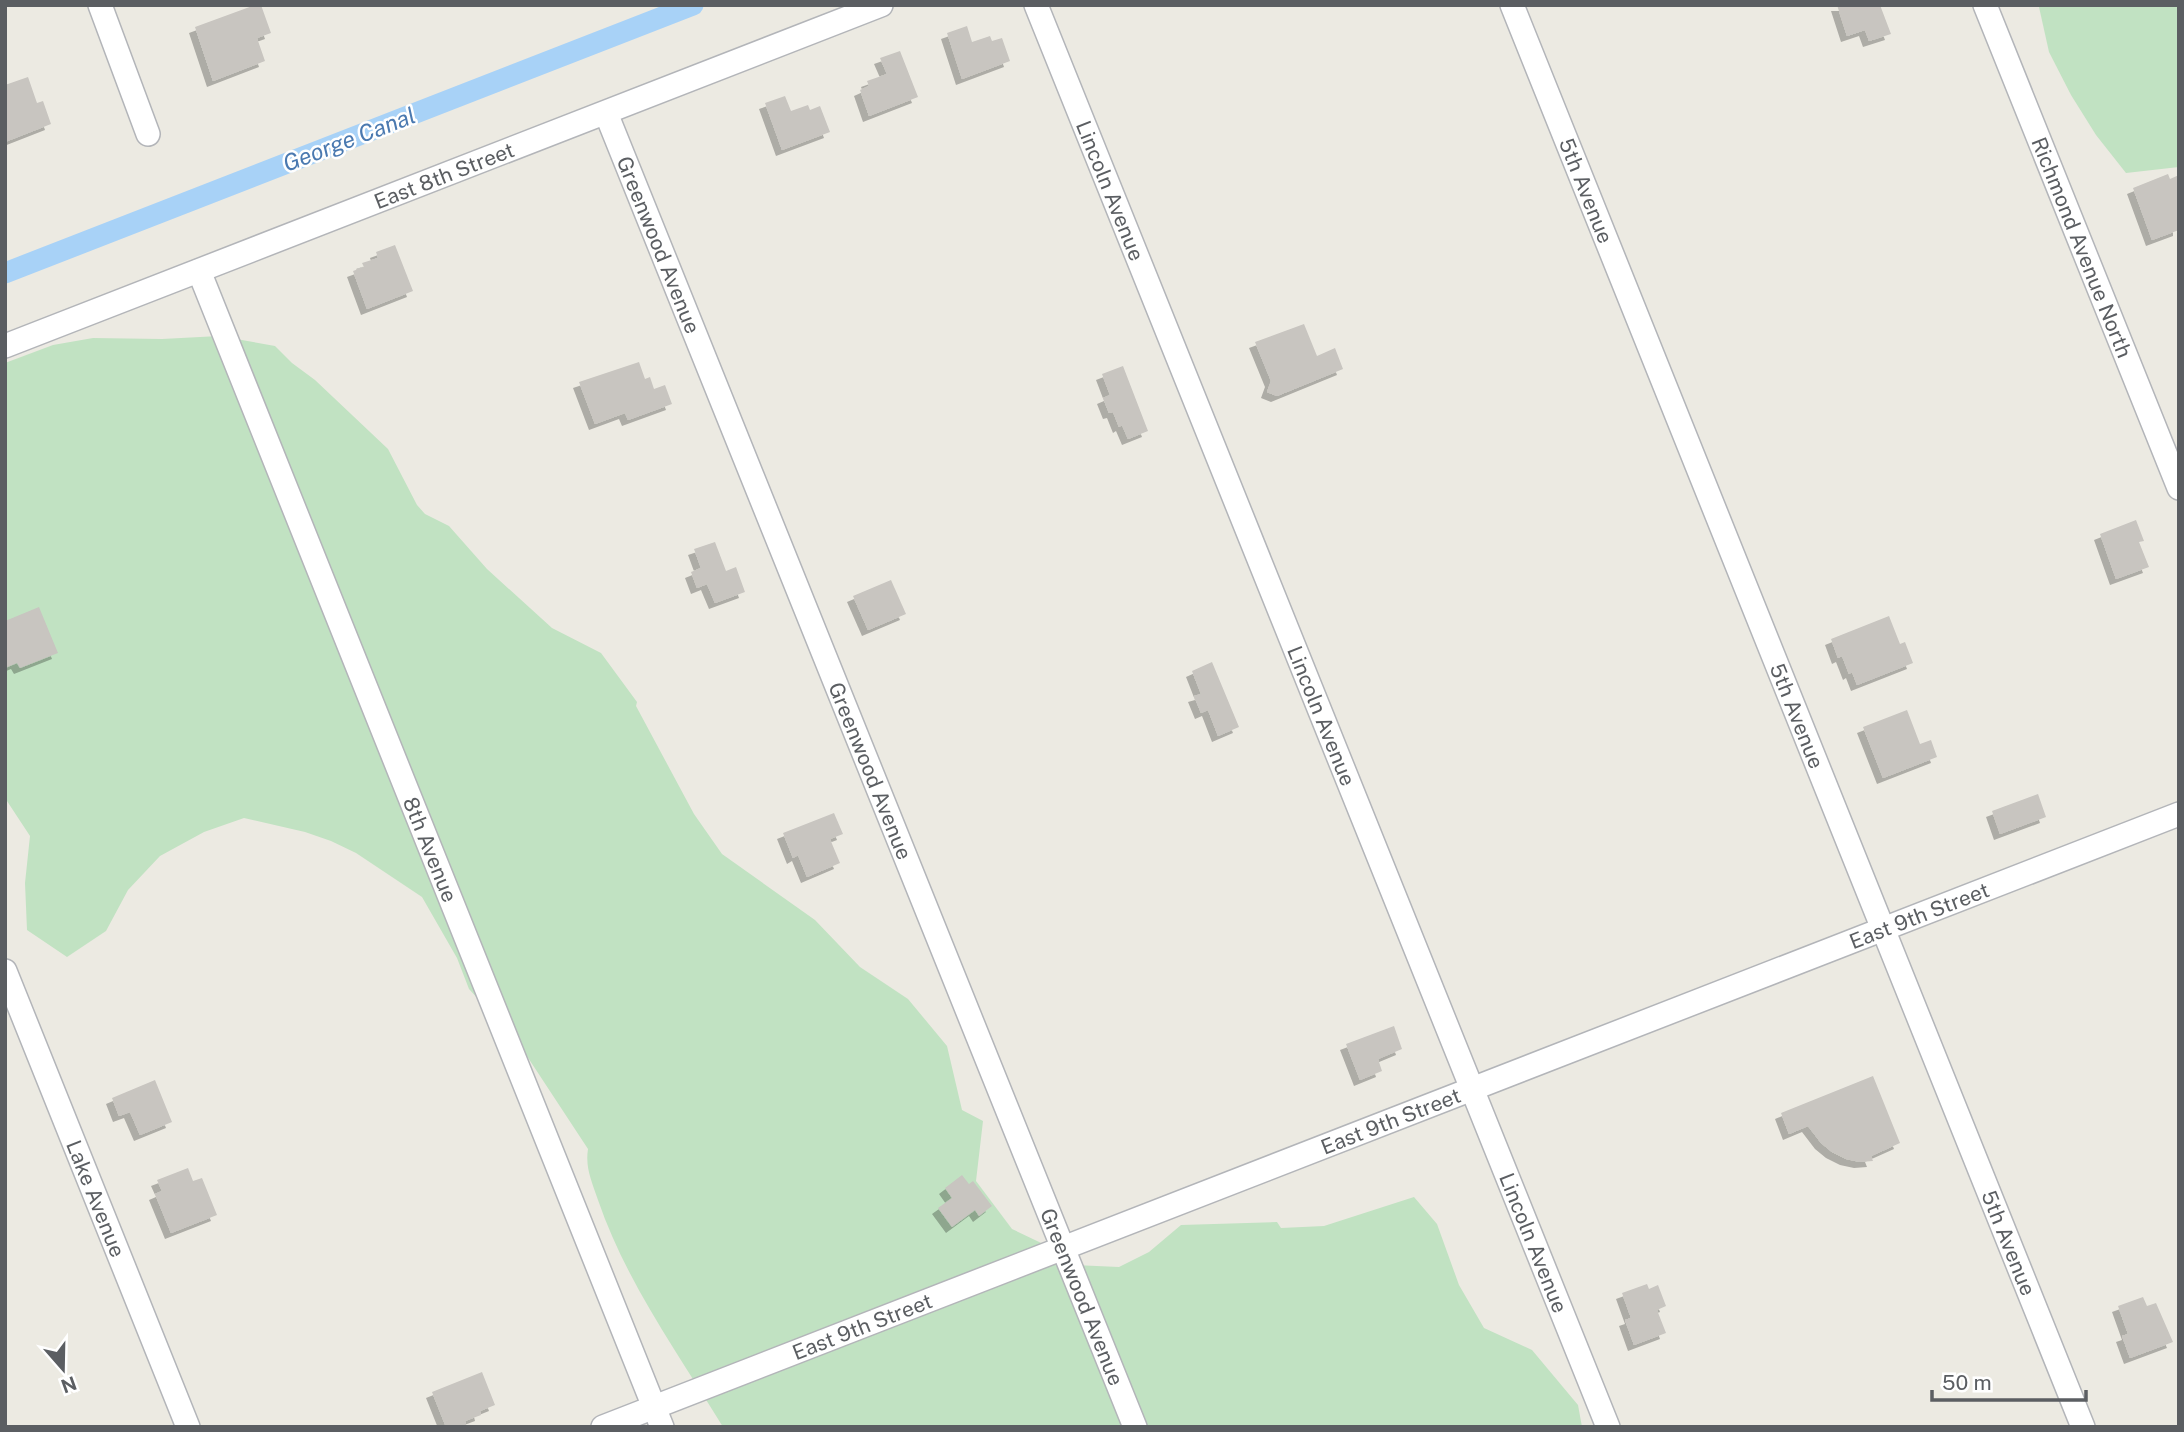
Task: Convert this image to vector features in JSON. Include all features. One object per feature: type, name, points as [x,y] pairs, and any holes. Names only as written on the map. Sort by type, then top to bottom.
[{"type":"street","points":[[100,5],[148,134]]},
{"type":"street","name":"East 8th Street","points":[[5,346],[881,5]]},
{"type":"street","name":"Lincoln Avenue","points":[[1037,5],[1608,1427]]},
{"type":"street","name":"5th Avenue","points":[[1512,5],[2083,1427]]},
{"type":"street","name":"Richmond Avenue North","points":[[1985,5],[2179,488]]},
{"type":"street","name":"Greenwood Avenue","points":[[606,113],[1135,1427]]},
{"type":"street","name":"8th Avenue","points":[[199,271],[658,1417]]},
{"type":"street","name":"East 9th Street","points":[[603,1427],[658,1417],[1064,1248],[2179,814]]},
{"type":"street","name":"Lake Avenue","points":[[5,971],[188,1427]]},
{"type":"green space","points":[[2179,5],[2179,167],[2126,173],[2096,135],[2049,52],[2039,7]]},
{"type":"green space","points":[[219,336],[275,346],[388,449],[417,505],[425,514],[449,526],[487,569],[552,628],[601,653],[637,702],[636,706],[694,814],[722,854],[815,920],[860,967],[908,999],[947,1046],[962,1110],[983,1121],[976,1181],[1012,1229],[1056,1250],[1074,1265],[1119,1267],[1149,1252],[1181,1225],[1277,1222],[1281,1228],[1324,1226],[1414,1197],[1437,1224],[1459,1285],[1484,1328],[1532,1350],[1578,1405],[1582,1427],[723,1427],[654,1316],[623,1260],[591,1181],[587,1162],[588,1149],[519,1044],[469,989],[457,958],[422,897],[356,853],[331,841],[244,818],[204,832],[160,856],[128,890],[106,931],[67,957],[27,930],[25,883],[30,836],[5,798],[5,363],[53,345],[93,338]]},
{"type":"building","points":[[261,5],[271,33],[257,38],[265,61],[213,81],[195,27]]},
{"type":"building","points":[[1837,5],[1880,5],[1891,34],[1869,41],[1865,30],[1847,36]]},
{"type":"building","points":[[967,26],[972,42],[990,36],[992,41],[1002,38],[1010,61],[962,79],[947,33]]},
{"type":"building","points":[[900,51],[918,97],[869,116],[860,90],[869,86],[867,81],[887,74],[880,58]]},
{"type":"building","points":[[28,77],[37,103],[43,101],[51,124],[5,142],[5,85]]},
{"type":"building","points":[[785,96],[791,111],[808,105],[810,110],[820,106],[830,132],[782,150],[765,103]]},
{"type":"building","points":[[2168,174],[2170,179],[2179,175],[2179,230],[2152,240],[2133,188]]},
{"type":"building","points":[[395,245],[413,291],[367,309],[353,271],[364,267],[362,263],[378,258],[376,252]]},
{"type":"building","points":[[1304,324],[1317,356],[1335,348],[1343,369],[1277,396],[1267,392],[1271,381],[1255,342]]},
{"type":"building","points":[[639,362],[645,379],[650,377],[654,389],[665,385],[672,404],[628,420],[625,413],[595,424],[579,382]]},
{"type":"building","points":[[1123,366],[1148,431],[1128,439],[1113,412],[1109,413],[1103,398],[1110,395],[1102,374]]},
{"type":"building","points":[[2136,520],[2144,541],[2139,542],[2149,567],[2116,579],[2100,534]]},
{"type":"building","points":[[715,542],[726,571],[736,567],[745,592],[715,603],[707,584],[697,588],[691,572],[701,568],[694,549]]},
{"type":"building","points":[[891,580],[906,614],[868,630],[853,596]]},
{"type":"building","points":[[39,607],[58,653],[20,668],[17,663],[5,668],[5,621]]},
{"type":"building","points":[[1889,616],[1900,644],[1905,642],[1913,663],[1857,685],[1842,656],[1838,658],[1831,639]]},
{"type":"building","points":[[1212,662],[1239,727],[1218,736],[1208,710],[1201,713],[1194,696],[1201,694],[1192,671]]},
{"type":"building","points":[[1907,710],[1920,744],[1931,740],[1937,757],[1883,778],[1863,727]]},
{"type":"building","points":[[2038,794],[2046,817],[2000,834],[1992,811]]},
{"type":"building","points":[[834,813],[843,834],[830,839],[840,863],[807,877],[798,855],[793,858],[783,833]]},
{"type":"building","points":[[1394,1026],[1402,1049],[1378,1059],[1382,1071],[1360,1080],[1346,1044]]},
{"type":"building","points":[[1873,1076],[1900,1143],[1871,1156],[1873,1161],[1860,1162],[1832,1152],[1808,1126],[1789,1134],[1781,1113]]},
{"type":"building","points":[[155,1080],[172,1122],[140,1135],[130,1112],[119,1116],[112,1098]]},
{"type":"building","points":[[188,1168],[193,1181],[202,1178],[217,1215],[171,1233],[155,1194],[162,1191],[157,1180]]},
{"type":"building","points":[[962,1175],[969,1184],[973,1181],[992,1206],[979,1216],[975,1210],[952,1227],[938,1208],[952,1198],[945,1188]]},
{"type":"building","points":[[1647,1284],[1649,1289],[1658,1285],[1666,1306],[1657,1310],[1666,1333],[1634,1345],[1625,1320],[1631,1318],[1622,1293]]},
{"type":"building","points":[[2143,1297],[2147,1306],[2156,1303],[2173,1342],[2130,1358],[2122,1336],[2128,1334],[2118,1306]]},
{"type":"building","points":[[482,1372],[495,1405],[480,1411],[481,1415],[465,1421],[467,1427],[446,1427],[432,1392]]},
{"type":"waterway","name":"George Canal","points":[[5,273],[693,5]]}]
